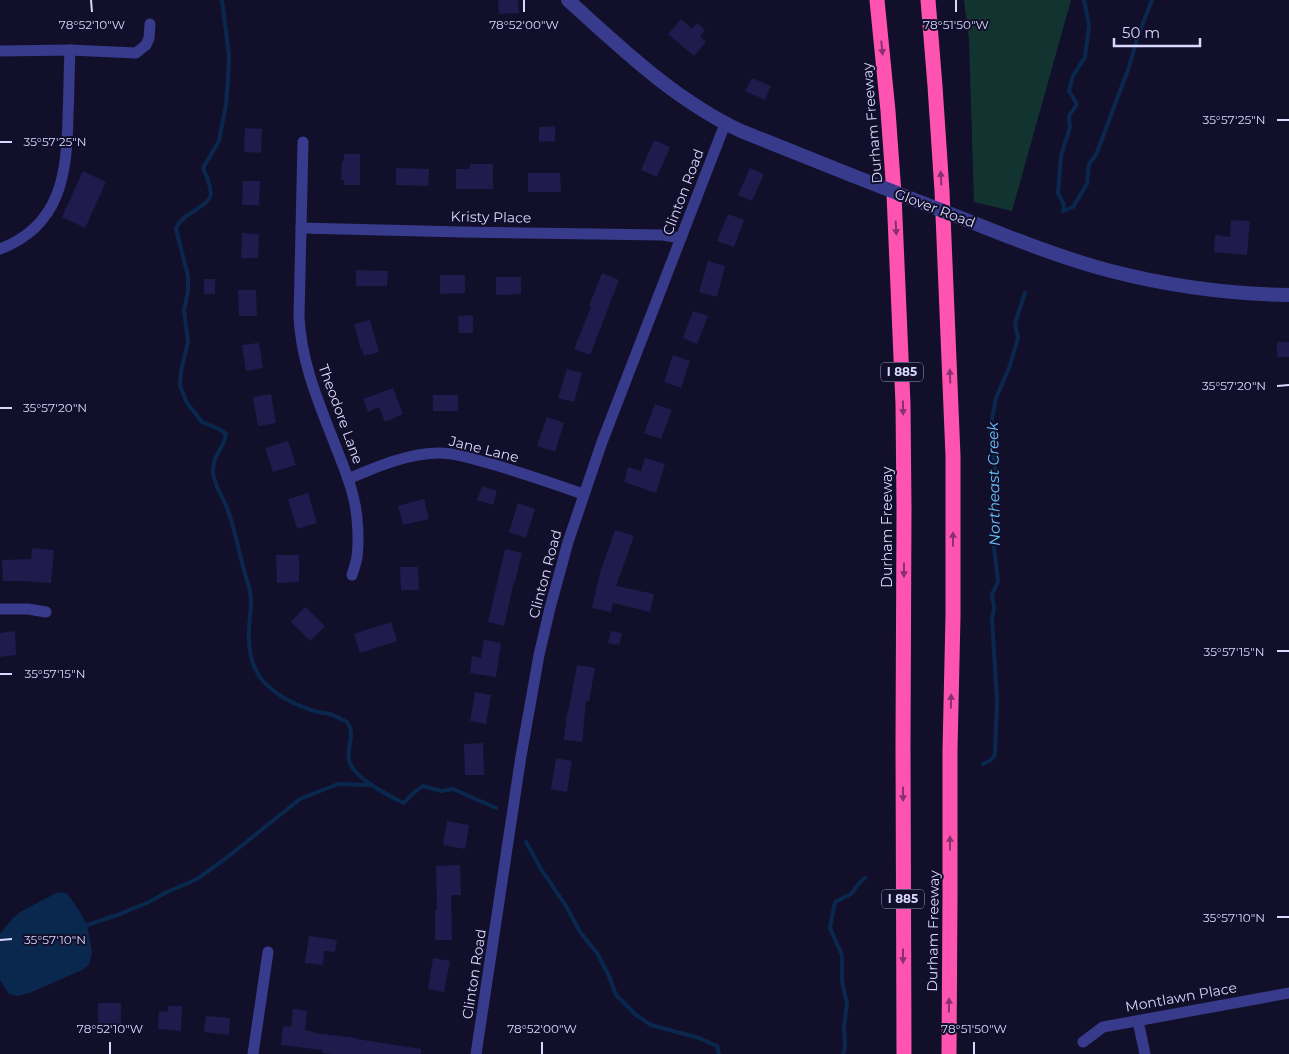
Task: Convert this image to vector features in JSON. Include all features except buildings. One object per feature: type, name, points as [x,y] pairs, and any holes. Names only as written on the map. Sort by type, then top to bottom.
[{"type":"highway","name":"Durham Freeway","points":[[877,0],[894,194],[903,404],[904,1054]]},
{"type":"highway","name":"Durham Freeway","points":[[928,0],[942,191],[953,456],[948,1054]]},
{"type":"street","name":"Glover Road","points":[[568,0],[678,95],[725,124],[757,138],[1079,262],[1144,279],[1206,290],[1289,296]]},
{"type":"street","points":[[0,51],[70,50],[136,53],[146,45],[149,38],[150,24]]},
{"type":"street","points":[[0,249],[20,239],[35,227],[51,206],[60,188],[68,132],[70,50]]},
{"type":"street","name":"Clinton Road","points":[[476,1054],[521,756],[539,655],[550,608],[568,542],[602,442],[725,124]]},
{"type":"street","name":"Theodore Lane","points":[[303,142],[300,332],[316,397],[348,479],[354,500],[357,556],[352,576]]},
{"type":"street","name":"Kristy Place","points":[[301,228],[663,236],[681,238]]},
{"type":"street","name":"Jane Lane","points":[[348,479],[413,456],[440,453],[486,462],[584,494]]},
{"type":"street","points":[[0,609],[28,609],[46,612]]},
{"type":"street","points":[[253,1054],[268,952]]},
{"type":"street","name":"Montlawn Place","points":[[1084,1042],[1103,1027],[1289,993]]},
{"type":"street","points":[[1138,1021],[1145,1054]]},
{"type":"green space","points":[[964,0],[1071,0],[1012,211],[974,202],[969,40]]},
{"type":"water","points":[[58,892],[66,893],[70,897],[87,925],[92,952],[89,965],[82,970],[32,992],[18,996],[9,994],[0,980],[0,934],[13,918],[22,911]]},
{"type":"waterway","points":[[222,0],[229,56],[228,79],[226,104],[219,141],[203,168],[211,193],[206,202],[185,217],[176,229],[188,276],[188,291],[184,310],[188,342],[181,371],[180,386],[187,403],[202,422],[226,434],[214,461],[213,472],[232,523],[250,589],[249,638],[252,661],[258,674],[279,695],[305,708],[330,714],[347,722],[351,732],[349,760],[357,773],[381,791],[404,803],[423,786],[441,791],[453,789],[496,808]]},
{"type":"waterway","name":"Northeast Creek","points":[[1084,0],[1089,25],[1085,57],[1073,76],[1069,91],[1077,104],[1069,116],[1070,127],[1061,156],[1058,193],[1064,205],[1063,211],[1073,207],[1087,184],[1089,164],[1096,155],[1152,0]]},
{"type":"waterway","name":"Northeast Creek","points":[[983,764],[991,760],[995,754],[997,701],[992,594],[998,582],[992,530],[995,467],[990,429],[996,398],[1009,368],[1018,338],[1015,323],[1025,293]]},
{"type":"waterway","points":[[84,926],[149,902],[197,879],[300,799],[338,784],[371,785]]},
{"type":"waterway","points":[[526,842],[580,932],[597,953],[616,995],[636,1015],[651,1025],[699,1038],[717,1046],[719,1054]]},
{"type":"waterway","name":"Northeast Creek","points":[[843,1054],[845,1048],[844,1026],[847,1004],[842,981],[842,955],[830,928],[835,902],[851,894],[865,878]]}]
